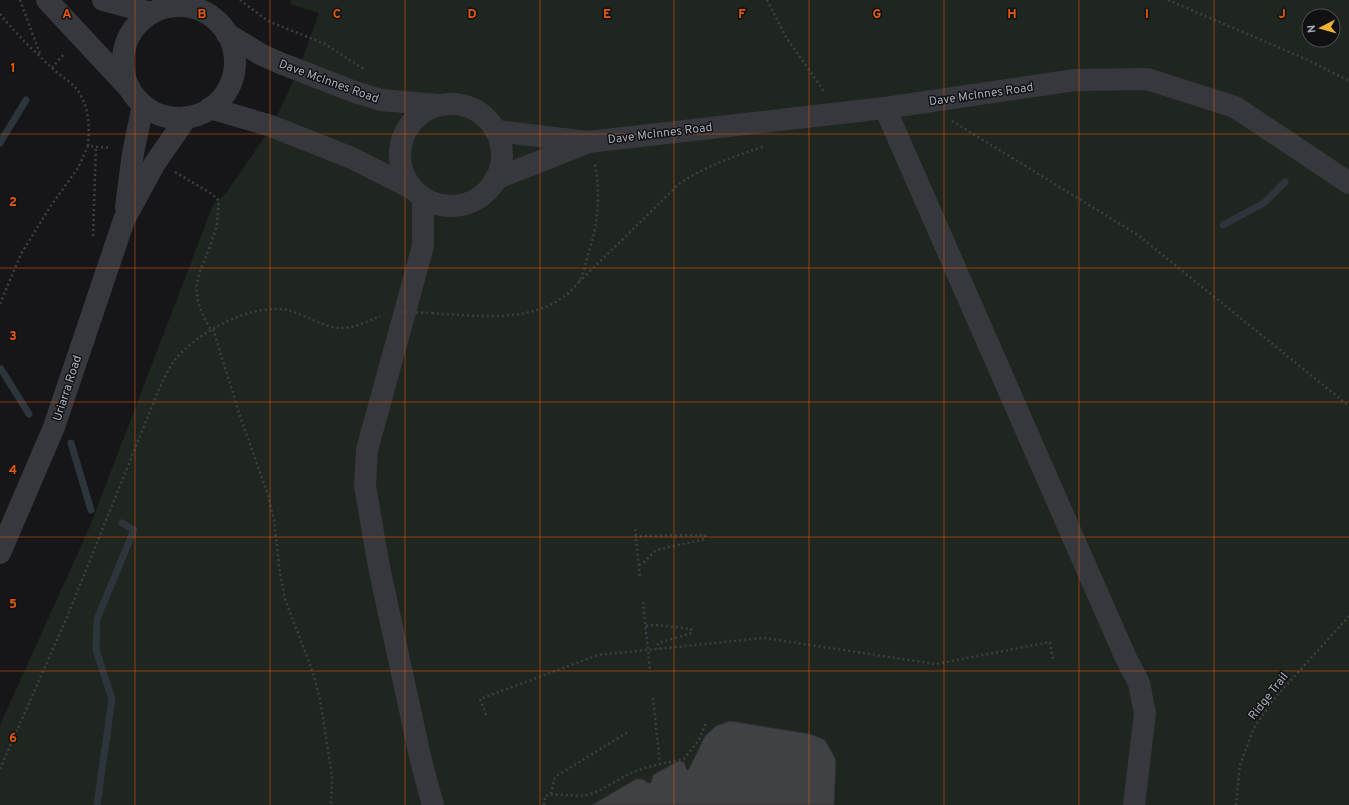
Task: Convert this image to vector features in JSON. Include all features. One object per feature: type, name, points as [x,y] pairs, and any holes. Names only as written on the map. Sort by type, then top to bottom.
[{"type":"street","points":[[47,0],[137,97],[163,116],[187,117],[199,114],[210,108],[221,99],[229,87],[234,74],[235,60],[233,46],[227,34],[201,5],[170,6],[151,13],[138,24],[128,39],[124,56],[124,68],[137,97]]},
{"type":"street","points":[[103,0],[151,13]]},
{"type":"street","name":"Dave McInnes Road","points":[[210,108],[272,126],[352,158],[438,204],[454,206],[471,202],[485,193],[495,179],[500,168],[500,142],[496,130],[488,120],[477,111],[465,106],[451,104],[438,105],[381,100],[355,92],[262,56],[227,34]]},
{"type":"street","name":"Dave McInnes Road","points":[[496,130],[588,142],[885,108],[1075,80],[1147,80],[1235,107],[1349,183]]},
{"type":"street","name":"Uriarra Road","points":[[124,220],[133,153],[137,97]]},
{"type":"street","name":"Dave McInnes Road","points":[[417,193],[402,171],[400,155],[402,138],[410,123],[423,112],[438,105]]},
{"type":"street","points":[[885,108],[1125,656],[1140,684],[1145,713],[1134,805]]},
{"type":"street","name":"Uriarra Road","points":[[0,553],[54,427],[124,220],[155,162],[187,117]]},
{"type":"street","name":"Dave McInnes Road","points":[[495,179],[588,142]]},
{"type":"street","points":[[417,193],[423,246],[367,450],[365,486],[379,567],[421,761],[433,805]]},
{"type":"path","points":[[20,0],[41,56]]},
{"type":"path","points":[[240,0],[268,21],[325,44],[369,72]]},
{"type":"path","points":[[767,0],[786,37],[838,113]]},
{"type":"path","points":[[1168,0],[1308,60],[1349,81]]},
{"type":"path","points":[[0,14],[41,56],[74,86],[81,97],[88,114],[89,127],[88,146],[78,168],[50,206],[21,254],[0,304]]},
{"type":"path","points":[[922,103],[1138,234],[1349,406]]},
{"type":"path","points":[[88,146],[96,146],[93,241]]},
{"type":"path","points":[[395,313],[507,316],[529,312],[552,303],[579,282],[662,199],[680,184],[706,167]]},
{"type":"path","points":[[177,172],[212,194],[219,201],[218,223],[200,268],[196,296],[199,307],[212,329],[241,419],[268,495],[274,520],[280,573],[285,599],[312,670],[320,700],[332,776],[331,805]]},
{"type":"path","points":[[579,282],[594,236],[598,218],[596,182]]},
{"type":"path","points":[[0,769],[67,617],[164,380],[175,360],[194,342],[212,329],[235,318],[269,310],[286,310],[328,326],[342,328],[357,326],[384,314]]},
{"type":"path","points":[[635,529],[640,578]]},
{"type":"path","points":[[635,536],[705,535],[705,539],[656,550],[643,563],[639,564]]},
{"type":"path","points":[[643,602],[650,670]]},
{"type":"path","name":"Ridge Trail","points":[[1236,805],[1240,765],[1254,728],[1273,700],[1349,616]]},
{"type":"path","points":[[646,626],[656,625],[691,629],[692,633],[658,643],[658,649]]},
{"type":"path","points":[[486,715],[480,699],[589,657],[658,649],[774,638],[936,664],[1050,642],[1053,660]]},
{"type":"path","points":[[653,698],[660,764]]},
{"type":"path","points":[[544,805],[545,796],[551,794],[555,793],[571,797],[592,794],[631,773],[660,764],[684,759],[699,740],[706,723]]},
{"type":"path","points":[[551,794],[555,777],[628,732]]},
{"type":"shaded area","points":[[291,0],[1349,0],[1349,805],[0,805],[0,725],[90,526],[213,205],[227,192],[272,126],[298,71],[319,13],[290,4]]},
{"type":"building","points":[[730,721],[810,734],[825,740],[836,760],[834,805],[592,805],[636,779],[642,779],[648,783],[651,783],[653,775],[678,761],[684,762],[687,770],[689,769],[705,736],[716,726]]},
{"type":"waterway","points":[[0,143],[26,100]]},
{"type":"waterway","points":[[1223,225],[1264,203],[1285,182]]},
{"type":"waterway","points":[[1,369],[29,414]]},
{"type":"waterway","points":[[71,443],[91,510]]},
{"type":"waterway","points":[[97,805],[112,699],[96,650],[97,619],[134,530],[122,523]]}]
